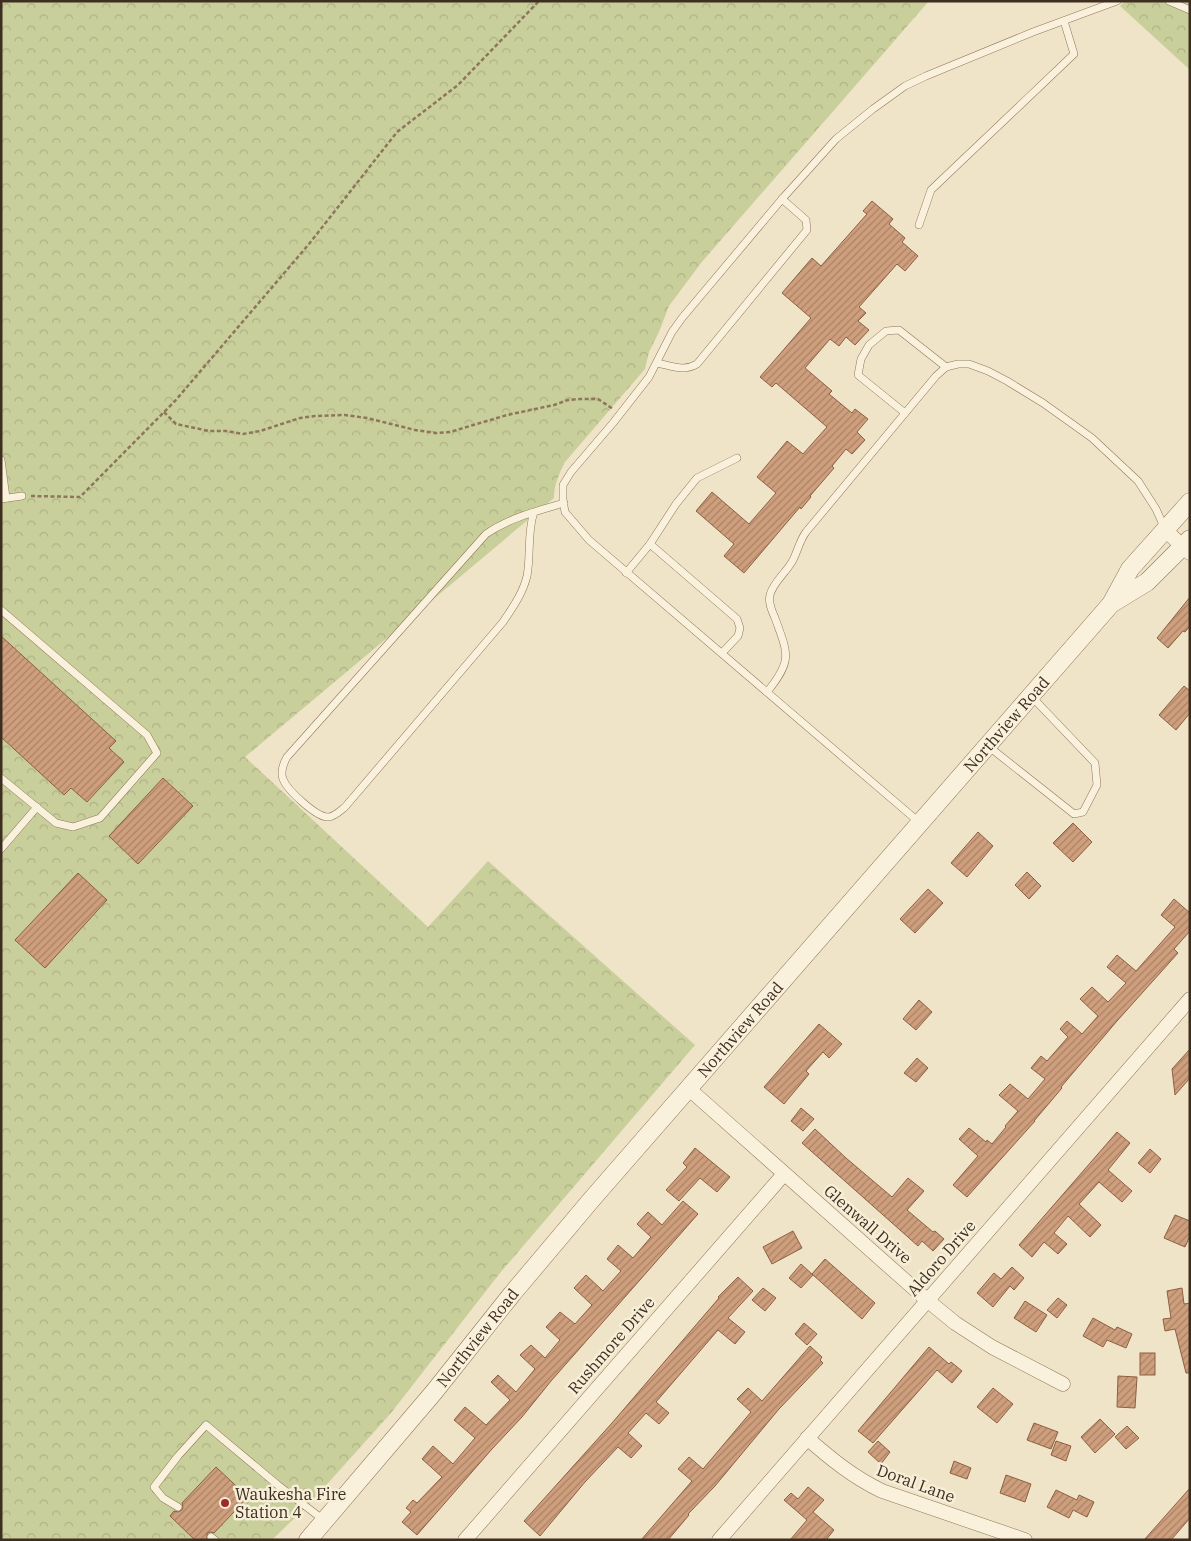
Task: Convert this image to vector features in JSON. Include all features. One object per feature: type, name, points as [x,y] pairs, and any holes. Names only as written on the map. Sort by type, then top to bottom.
[{"type":"street","points":[[1111,604],[1130,569],[1190,502]]},
{"type":"street","points":[[1165,530],[1187,546]]},
{"type":"street","name":"Northview Road","points":[[308,1540],[434,1392],[512,1294],[688,1088],[1111,604],[1147,582],[1187,546]]},
{"type":"street","name":"Aldoro Drive","points":[[719,1540],[1190,999]]},
{"type":"street","name":"Glenwall Drive","points":[[688,1088],[927,1300],[956,1323],[992,1347],[1063,1384]]},
{"type":"street","name":"Rushmore Drive","points":[[465,1540],[784,1174]]},
{"type":"street","name":"Doral Lane","points":[[807,1438],[840,1467],[863,1482],[882,1491],[1025,1540]]},
{"type":"lane","points":[[920,823],[588,540],[566,512],[563,485],[571,472],[649,377],[658,363],[672,332],[682,318],[782,199],[849,127],[905,86],[1033,32],[1117,1]]},
{"type":"lane","points":[[1168,1],[1190,10]]},
{"type":"lane","points":[[919,225],[931,190],[1074,54],[1064,21]]},
{"type":"lane","points":[[658,363],[688,369],[697,364],[807,230],[806,220],[782,199]]},
{"type":"lane","points":[[905,413],[858,375],[861,359],[868,345],[886,331],[899,330],[946,367]]},
{"type":"lane","points":[[767,692],[778,679],[786,663],[784,643],[770,604],[773,588],[793,560],[806,532],[936,376],[946,367],[969,364],[988,371],[1044,404],[1092,438],[1138,481],[1156,508],[1165,530]]},
{"type":"lane","points":[[626,573],[650,544],[676,504],[697,478],[737,458]]},
{"type":"lane","points":[[1,460],[4,499],[22,496]]},
{"type":"lane","points":[[534,512],[530,523],[530,548],[526,577],[518,598],[503,622],[337,814],[328,817],[312,810],[286,786],[282,771],[287,756],[476,544],[494,529],[534,512],[564,503]]},
{"type":"lane","points":[[650,544],[737,619],[740,628],[738,636],[722,653]]},
{"type":"lane","points":[[1,610],[147,735],[157,753],[100,818],[73,827],[56,823],[1,778]]},
{"type":"lane","points":[[988,746],[1074,814],[1083,812],[1097,785],[1096,763],[1031,696]]},
{"type":"lane","points":[[1,849],[37,808]]},
{"type":"lane","points":[[178,1507],[163,1498],[154,1487],[178,1456],[206,1425],[325,1521]]},
{"type":"path","points":[[22,496],[80,497],[164,412],[309,244],[397,132],[458,85],[539,1]]},
{"type":"path","points":[[164,412],[176,424],[210,431],[243,434],[260,431],[300,418],[345,415],[415,430],[436,433],[450,432],[507,415],[554,405],[568,400],[580,399],[598,400],[620,414]]},
{"type":"green space","points":[[1,1],[929,1],[701,263],[669,306],[649,352],[645,369],[565,462],[557,480],[554,498],[245,757],[428,927],[488,861],[695,1045],[500,1273],[391,1413],[312,1501],[272,1540],[1,1540]]},
{"type":"green space","points":[[1125,1],[1190,1],[1190,70],[1120,6]]},
{"type":"building","points":[[872,201],[893,219],[889,224],[905,238],[902,242],[918,256],[905,271],[897,264],[859,307],[866,313],[858,321],[869,330],[855,345],[846,337],[839,346],[830,339],[805,368],[832,391],[829,394],[852,413],[855,409],[868,419],[857,432],[865,440],[852,454],[846,449],[811,497],[801,509],[800,507],[744,573],[724,556],[734,544],[696,511],[712,492],[749,524],[776,493],[757,477],[787,441],[803,454],[827,427],[776,383],[772,387],[760,377],[811,318],[782,293],[812,258],[821,266],[867,214],[863,211]]},
{"type":"building","points":[[1190,597],[1190,626],[1168,648],[1157,638]]},
{"type":"building","points":[[1,636],[116,741],[109,748],[124,762],[87,802],[71,788],[64,795],[1,737]]},
{"type":"building","points":[[1184,686],[1190,691],[1190,713],[1176,730],[1159,715]]},
{"type":"building","points":[[163,778],[193,806],[138,864],[109,836]]},
{"type":"building","points":[[1073,823],[1092,842],[1073,862],[1053,843]]},
{"type":"building","points":[[978,832],[993,846],[967,877],[951,863]]},
{"type":"building","points":[[1027,872],[1041,886],[1029,899],[1015,885]]},
{"type":"building","points":[[78,873],[107,900],[45,968],[15,940]]},
{"type":"building","points":[[928,889],[943,903],[915,933],[900,919]]},
{"type":"building","points":[[1174,899],[1190,913],[1190,931],[1174,949],[1178,953],[1117,1021],[1035,1121],[967,1197],[953,1185],[978,1156],[959,1139],[969,1128],[986,1142],[987,1140],[992,1144],[1018,1111],[999,1095],[1010,1084],[1028,1099],[1045,1079],[1031,1068],[1041,1056],[1047,1061],[1068,1037],[1060,1029],[1067,1021],[1082,1034],[1098,1016],[1080,999],[1092,987],[1108,1002],[1126,983],[1107,967],[1117,955],[1136,971],[1175,927],[1161,915]]},
{"type":"building","points":[[919,1000],[932,1012],[916,1030],[903,1019]]},
{"type":"building","points":[[819,1024],[842,1044],[829,1058],[823,1052],[806,1071],[809,1074],[784,1104],[764,1087]]},
{"type":"building","points":[[1190,1049],[1190,1078],[1175,1095],[1172,1069]]},
{"type":"building","points":[[917,1058],[928,1068],[916,1082],[904,1073]]},
{"type":"building","points":[[801,1108],[814,1119],[803,1131],[791,1121]]},
{"type":"building","points":[[815,1129],[892,1197],[908,1178],[924,1191],[907,1210],[944,1239],[933,1251],[922,1241],[918,1246],[802,1143]]},
{"type":"building","points":[[1117,1132],[1130,1143],[1108,1170],[1132,1191],[1122,1202],[1099,1182],[1079,1204],[1101,1225],[1090,1237],[1068,1216],[1054,1233],[1067,1244],[1058,1254],[1044,1242],[1032,1257],[1019,1245]]},
{"type":"building","points":[[695,1148],[730,1177],[717,1192],[700,1178],[679,1201],[666,1190],[687,1167],[683,1163]]},
{"type":"building","points":[[1150,1149],[1161,1159],[1150,1173],[1138,1163]]},
{"type":"building","points":[[683,1201],[698,1214],[417,1535],[402,1522],[411,1512],[406,1508],[413,1500],[417,1503],[442,1477],[422,1459],[433,1446],[453,1464],[475,1438],[454,1420],[465,1407],[486,1425],[510,1400],[491,1382],[498,1375],[516,1392],[535,1369],[520,1355],[531,1345],[545,1358],[560,1340],[546,1327],[560,1312],[575,1324],[592,1305],[574,1288],[586,1275],[603,1291],[621,1271],[607,1259],[618,1245],[633,1258],[651,1237],[637,1224],[648,1212],[662,1225]]},
{"type":"building","points":[[1175,1215],[1190,1221],[1190,1236],[1185,1247],[1164,1238]]},
{"type":"building","points":[[793,1231],[802,1248],[772,1264],[763,1247]]},
{"type":"building","points":[[825,1259],[875,1303],[862,1319],[812,1274]]},
{"type":"building","points":[[801,1264],[813,1275],[801,1288],[789,1278]]},
{"type":"building","points":[[1012,1267],[1024,1278],[1014,1290],[1010,1286],[993,1307],[977,1293],[994,1273],[1001,1279]]},
{"type":"building","points":[[738,1277],[753,1291],[728,1318],[745,1332],[735,1344],[718,1330],[656,1402],[669,1413],[659,1424],[646,1413],[628,1433],[642,1446],[631,1458],[618,1447],[585,1482],[540,1536],[524,1521],[612,1423],[718,1297]]},
{"type":"building","points":[[763,1288],[776,1298],[765,1311],[752,1300]]},
{"type":"building","points":[[1182,1288],[1184,1304],[1190,1303],[1190,1373],[1186,1373],[1175,1329],[1165,1331],[1163,1319],[1171,1318],[1167,1291]]},
{"type":"building","points":[[1058,1298],[1067,1305],[1057,1318],[1047,1310]]},
{"type":"building","points":[[1025,1301],[1047,1315],[1036,1332],[1014,1318]]},
{"type":"building","points":[[1093,1318],[1115,1330],[1117,1327],[1132,1334],[1126,1348],[1107,1340],[1103,1347],[1083,1336]]},
{"type":"building","points":[[804,1323],[817,1334],[807,1345],[795,1334]]},
{"type":"building","points":[[810,1346],[822,1357],[820,1360],[823,1363],[779,1409],[715,1486],[688,1514],[668,1540],[641,1540],[692,1481],[678,1469],[689,1457],[703,1469],[751,1412],[737,1399],[748,1388],[762,1401]]},
{"type":"building","points":[[929,1347],[949,1364],[951,1362],[962,1371],[952,1383],[937,1370],[873,1443],[858,1431]]},
{"type":"building","points":[[1140,1353],[1155,1353],[1155,1375],[1140,1375]]},
{"type":"building","points":[[1118,1376],[1137,1377],[1135,1408],[1117,1407]]},
{"type":"building","points":[[993,1388],[1013,1404],[997,1423],[977,1407]]},
{"type":"building","points":[[1100,1419],[1115,1434],[1095,1453],[1081,1437]]},
{"type":"building","points":[[1034,1423],[1058,1432],[1051,1449],[1027,1440]]},
{"type":"building","points":[[1127,1426],[1139,1438],[1126,1449],[1115,1437]]},
{"type":"building","points":[[878,1441],[890,1452],[881,1464],[868,1452]]},
{"type":"building","points":[[1056,1441],[1071,1446],[1066,1461],[1051,1455]]},
{"type":"building","points":[[954,1461],[971,1468],[967,1479],[950,1473]]},
{"type":"building","name":"Waukesha Fire Station 4","points":[[216,1467],[248,1497],[214,1533],[207,1533],[207,1540],[195,1540],[170,1516],[174,1511],[182,1510],[182,1503]]},
{"type":"building","points":[[1006,1475],[1031,1484],[1025,1502],[1000,1493]]},
{"type":"building","points":[[808,1487],[824,1500],[813,1512],[834,1530],[826,1540],[790,1540],[807,1520],[784,1500],[791,1493],[798,1499]]},
{"type":"building","points":[[1190,1488],[1190,1518],[1171,1540],[1144,1540]]},
{"type":"building","points":[[1056,1490],[1077,1500],[1079,1495],[1094,1502],[1087,1517],[1073,1510],[1069,1518],[1047,1507]]},
{"type":"place","name":"Waukesha Fire Station 4","points":[[225,1503]]}]
